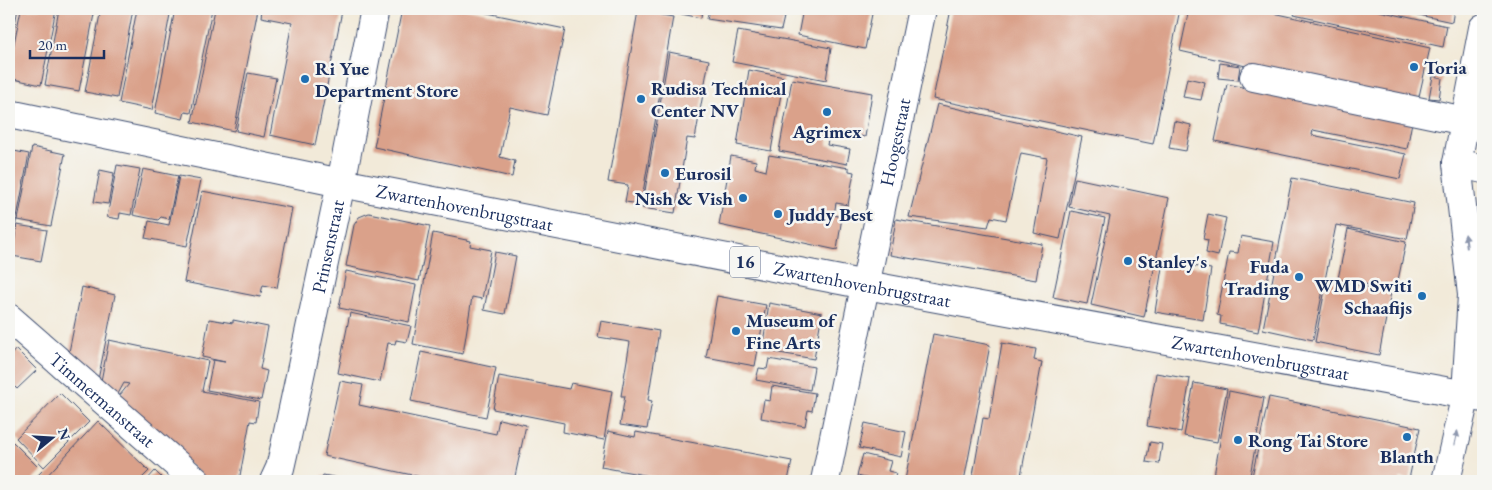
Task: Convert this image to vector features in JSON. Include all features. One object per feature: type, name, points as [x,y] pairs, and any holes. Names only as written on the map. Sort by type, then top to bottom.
[{"type":"street","name":"Prinsenstraat","points":[[274,481],[284,454],[341,183],[375,9]]},
{"type":"street","name":"Hoogestraat","points":[[825,481],[922,9]]},
{"type":"street","points":[[1446,481],[1475,396],[1472,294],[1457,163],[1483,28]]},
{"type":"street","points":[[1254,77],[1465,122]]},
{"type":"street","name":"Zwartenhovenbrugstraat","points":[[9,114],[341,183],[866,285],[1475,396]]},
{"type":"street","points":[[1457,163],[1483,169]]},
{"type":"street","name":"Timmermanstraat","points":[[9,318],[196,481]]},
{"type":"building","points":[[9,9],[18,9],[10,48],[9,48]]},
{"type":"building","points":[[21,9],[56,9],[41,85],[9,78],[9,68]]},
{"type":"building","points":[[59,9],[95,9],[79,91],[45,85]]},
{"type":"building","points":[[101,9],[133,9],[117,98],[85,92]]},
{"type":"building","points":[[137,9],[171,9],[152,110],[119,103]]},
{"type":"building","points":[[175,9],[212,9],[191,113],[185,112],[183,119],[155,113]]},
{"type":"building","points":[[215,9],[258,9],[234,131],[192,122]]},
{"type":"building","name":"Ri Yue Department Store","points":[[262,9],[332,9],[342,11],[315,145],[270,135],[292,23],[261,17]]},
{"type":"building","points":[[402,9],[468,9],[565,29],[547,115],[510,107],[500,157],[515,161],[512,177],[374,147]]},
{"type":"building","points":[[657,9],[702,9],[701,18]]},
{"type":"building","points":[[709,9],[728,9],[784,17],[781,30],[707,19]]},
{"type":"building","points":[[803,9],[873,9],[865,49],[798,35]]},
{"type":"building","points":[[951,9],[1180,9],[1153,144],[933,99]]},
{"type":"building","points":[[1189,9],[1256,9],[1430,48],[1417,105],[1180,51]]},
{"type":"building","points":[[1296,9],[1370,9],[1447,26],[1443,47],[1294,15]]},
{"type":"building","points":[[1391,9],[1454,9],[1452,22]]},
{"type":"building","name":"Rudisa Technical Center NV","points":[[638,11],[673,17],[641,204],[625,202],[628,185],[608,182]]},
{"type":"building","points":[[738,31],[831,48],[826,80],[732,62]]},
{"type":"building","points":[[669,52],[709,60],[695,139],[687,138],[675,213],[642,208]]},
{"type":"building","points":[[1220,63],[1240,66],[1238,80],[1218,78]]},
{"type":"building","points":[[749,70],[784,77],[771,151],[737,145]]},
{"type":"building","points":[[248,73],[276,78],[264,137],[236,131]]},
{"type":"building","points":[[1433,76],[1442,78],[1439,99],[1429,98]]},
{"type":"building","points":[[1187,78],[1205,82],[1201,100],[1183,97]]},
{"type":"building","name":"Agrimex","points":[[792,79],[872,93],[865,137],[830,131],[827,145],[850,149],[847,164],[779,151]]},
{"type":"building","points":[[1227,84],[1412,122],[1407,149],[1313,130],[1312,135],[1406,154],[1400,179],[1215,141]]},
{"type":"building","points":[[937,104],[1082,137],[1060,239],[1034,233],[1047,158],[1021,153],[1006,220],[991,217],[988,227],[909,217]]},
{"type":"building","points":[[1174,121],[1191,125],[1186,151],[1169,148]]},
{"type":"building","points":[[32,147],[65,154],[51,226],[18,220]]},
{"type":"building","points":[[9,150],[29,154],[10,254],[9,254]]},
{"type":"building","points":[[769,155],[849,168],[849,171],[854,172],[848,205],[836,203],[834,215],[842,217],[837,250],[719,225],[731,156],[756,161],[755,168],[766,171]]},
{"type":"building","points":[[117,165],[140,169],[131,215],[120,213],[119,219],[107,217]]},
{"type":"building","points":[[143,169],[178,176],[169,219],[161,217],[158,220],[133,215]]},
{"type":"building","points":[[100,170],[114,173],[108,204],[94,202]]},
{"type":"building","points":[[179,176],[201,180],[187,246],[145,238],[149,221],[169,225]]},
{"type":"building","name":"Stanley's","points":[[1075,178],[1169,198],[1144,317],[1091,305],[1110,216],[1069,207]]},
{"type":"building","name":"Fuda Trading","points":[[1292,178],[1414,203],[1407,239],[1336,225],[1313,340],[1263,329]]},
{"type":"building","points":[[202,191],[292,208],[277,288],[263,285],[260,297],[184,282]]},
{"type":"building","points":[[1071,211],[1105,218],[1087,304],[1053,297]]},
{"type":"building","points":[[369,213],[430,226],[419,281],[346,266],[354,225],[359,217]]},
{"type":"building","points":[[1208,214],[1226,218],[1218,256],[1206,253],[1208,240],[1203,239]]},
{"type":"building","points":[[896,219],[1042,244],[1036,280],[890,255]]},
{"type":"building","points":[[17,225],[47,230],[41,261],[12,256]]},
{"type":"building","points":[[1348,229],[1406,242],[1396,290],[1338,279]]},
{"type":"building","points":[[433,233],[471,241],[470,246],[491,250],[482,299],[472,297],[463,354],[413,344]]},
{"type":"building","points":[[1241,236],[1274,242],[1258,332],[1220,324],[1221,316],[1217,315],[1229,252],[1238,253]]},
{"type":"building","points":[[495,252],[516,256],[505,314],[484,310]]},
{"type":"building","points":[[1163,261],[1211,269],[1203,320],[1155,312]]},
{"type":"building","points":[[346,271],[416,285],[409,322],[339,308]]},
{"type":"building","points":[[1327,279],[1391,292],[1379,355],[1315,342]]},
{"type":"building","points":[[82,287],[115,295],[97,385],[67,362]]},
{"type":"building","name":"Museum of Fine Arts","points":[[717,296],[766,305],[755,366],[706,357]]},
{"type":"building","points":[[769,303],[822,313],[814,359],[762,350]]},
{"type":"building","points":[[350,313],[411,326],[407,342],[396,340],[395,344],[388,343],[380,382],[338,373]]},
{"type":"building","points":[[209,319],[233,323],[233,320],[268,327],[260,369],[267,371],[261,400],[207,390],[213,360],[225,362],[202,357]]},
{"type":"building","points":[[601,321],[659,331],[648,400],[652,401],[647,429],[620,425],[625,396],[621,396],[630,342],[598,337]]},
{"type":"building","points":[[933,334],[990,345],[964,481],[905,480]]},
{"type":"building","points":[[109,340],[208,361],[202,391],[259,402],[256,422],[250,421],[239,481],[203,476],[115,401],[129,384],[124,383],[118,394],[100,386]]},
{"type":"building","points":[[1002,343],[1036,349],[1034,360],[1042,362],[1020,481],[972,481],[983,418],[989,419]]},
{"type":"building","points":[[16,349],[37,370],[17,389],[15,387],[9,392],[9,357]]},
{"type":"building","points":[[421,352],[496,368],[486,417],[411,401]]},
{"type":"building","points":[[769,359],[814,367],[810,390],[756,380],[759,368],[767,369]]},
{"type":"building","points":[[1156,373],[1190,379],[1181,432],[1147,426]]},
{"type":"building","points":[[499,376],[569,389],[571,383],[612,391],[604,440],[563,432],[564,423],[493,409]]},
{"type":"building","points":[[340,381],[363,385],[359,405],[496,434],[499,419],[526,425],[514,481],[440,481],[324,456]]},
{"type":"building","points":[[1194,383],[1227,389],[1217,442],[1184,436]]},
{"type":"building","points":[[772,386],[815,393],[812,411],[808,410],[805,426],[761,418],[764,400],[770,401]]},
{"type":"building","name":"Rong Tai Store","points":[[1229,391],[1264,398],[1249,481],[1213,481]]},
{"type":"building","points":[[60,393],[89,422],[44,467],[16,438]]},
{"type":"building","points":[[1269,397],[1420,428],[1409,479],[1400,478],[1400,481],[1251,481]]},
{"type":"building","points":[[98,421],[149,471],[139,481],[42,481]]},
{"type":"building","points":[[865,423],[906,432],[901,457],[859,448]]},
{"type":"building","points":[[608,431],[635,437],[636,432],[792,461],[788,481],[677,481],[601,467]]},
{"type":"building","points":[[13,442],[42,471],[32,481],[9,481],[9,447]]},
{"type":"building","points":[[1150,442],[1162,444],[1159,464],[1146,462]]},
{"type":"building","points":[[863,454],[891,461],[888,471],[896,473],[894,481],[878,481],[857,476]]},
{"type":"building","points":[[155,471],[165,481],[146,481]]},
{"type":"building","points":[[323,475],[349,480],[349,481],[321,481]]},
{"type":"place","name":"Toria","points":[[1414,67]]},
{"type":"place","name":"Ri Yue Department Store","points":[[305,79]]},
{"type":"place","name":"Rudisa Technical Center NV","points":[[641,99]]},
{"type":"place","name":"Agrimex","points":[[827,112]]},
{"type":"place","name":"Eurosil","points":[[665,173]]},
{"type":"place","name":"Nish & Vish","points":[[743,198]]},
{"type":"place","name":"Juddy Best","points":[[778,214]]},
{"type":"place","name":"Stanley's","points":[[1128,261]]},
{"type":"place","name":"Fuda Trading","points":[[1299,277]]},
{"type":"place","name":"WMD Switi Schaafijs","points":[[1422,296]]},
{"type":"place","name":"Museum of Fine Arts","points":[[736,331]]},
{"type":"place","name":"Blanth","points":[[1407,437]]},
{"type":"place","name":"Rong Tai Store","points":[[1238,440]]}]
